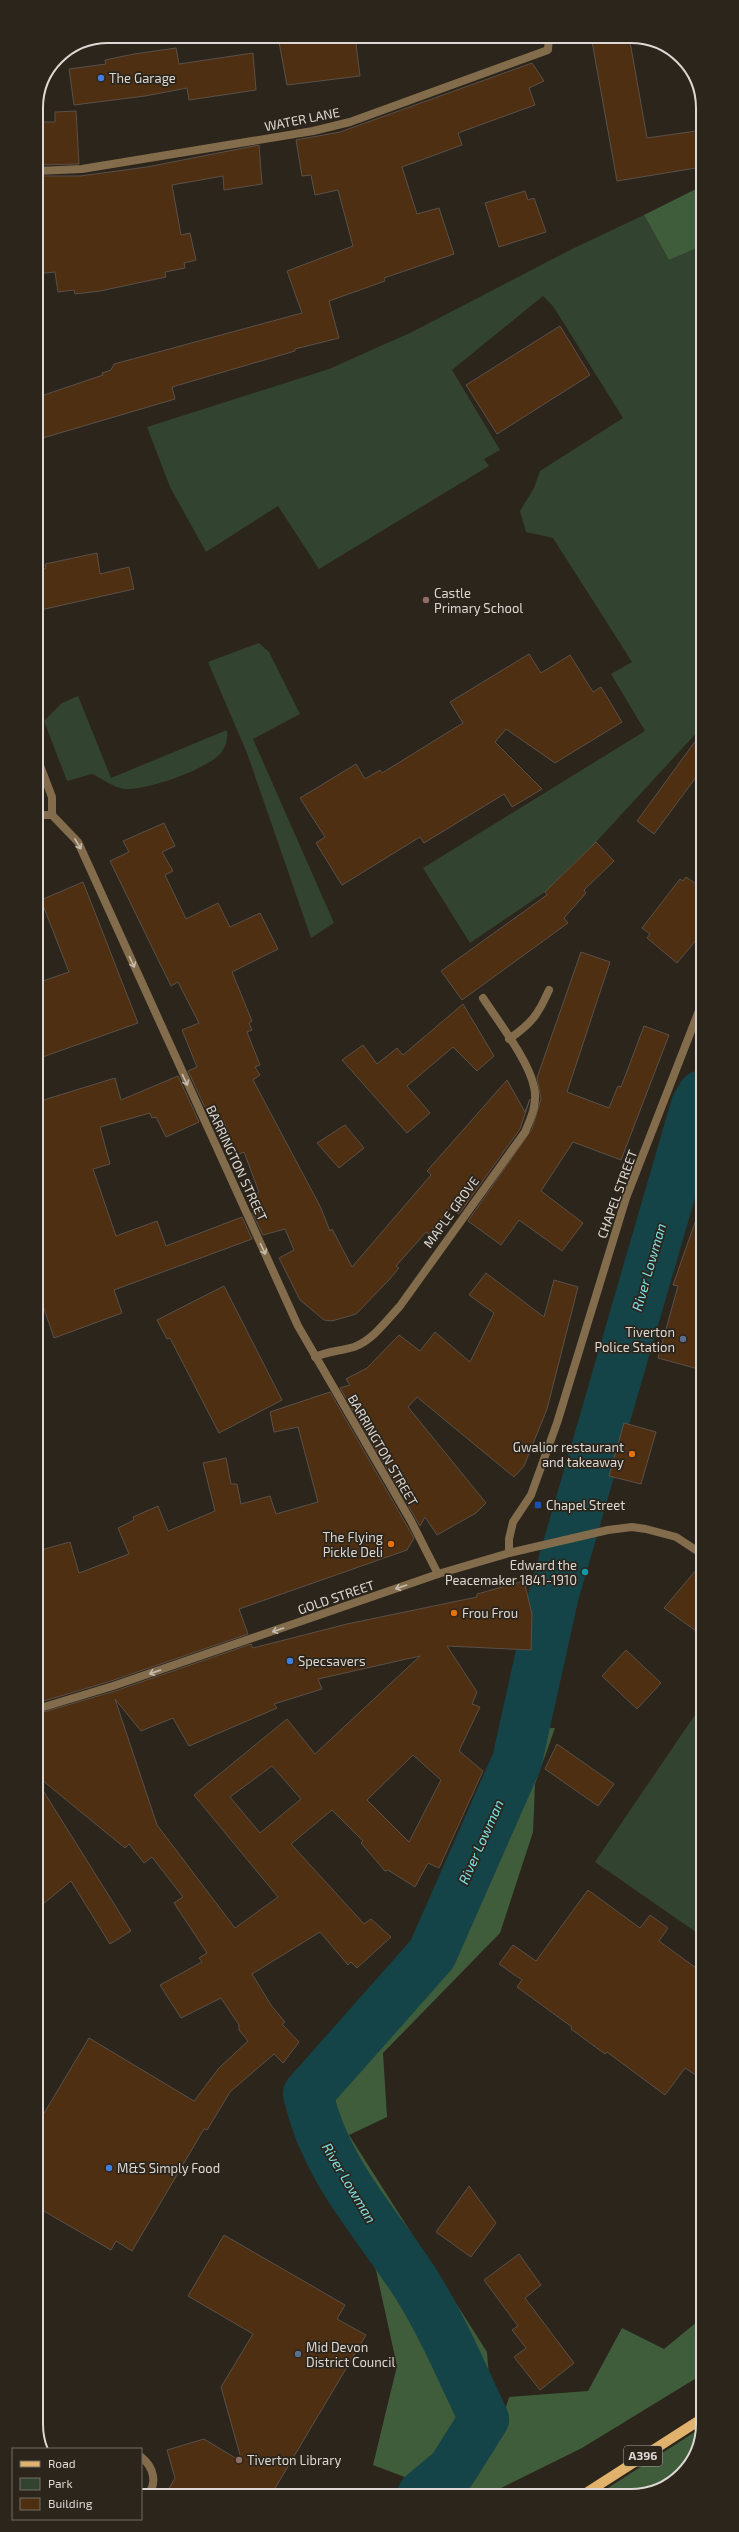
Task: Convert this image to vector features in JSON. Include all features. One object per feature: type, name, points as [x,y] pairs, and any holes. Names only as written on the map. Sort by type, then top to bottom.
[{"type":"main road","name":"A396","points":[[592,2489],[696,2422]]},
{"type":"street","name":"WATER LANE","points":[[43,171],[82,169],[163,157],[313,131],[350,122],[548,50],[548,43]]},
{"type":"street","points":[[43,773],[52,797],[52,815],[43,815]]},
{"type":"street","name":"BARRINGTON STREET","points":[[52,815],[78,842],[174,1057],[298,1326],[411,1521],[438,1574]]},
{"type":"street","points":[[509,1040],[530,1025],[540,1010],[549,990]]},
{"type":"street","name":"MAPLE GROVE","points":[[315,1357],[326,1352],[354,1347],[366,1341],[382,1326],[400,1306],[525,1132],[535,1102],[534,1086],[523,1061],[483,998]]},
{"type":"street","name":"CHAPEL STREET","points":[[509,1553],[509,1539],[513,1522],[531,1495],[557,1423],[626,1198],[696,1018]]},
{"type":"street","name":"GOLD STREET","points":[[43,1707],[128,1681],[438,1574],[509,1553],[608,1530],[632,1527],[676,1537],[696,1550]]},
{"type":"street","points":[[142,2458],[150,2465],[154,2476],[150,2489]]},
{"type":"green space","points":[[696,189],[696,249],[669,260],[644,215]]},
{"type":"green space","points":[[644,215],[669,260],[696,249],[696,734],[596,842],[545,892],[470,943],[423,868],[645,731],[611,674],[632,662],[553,538],[526,532],[520,511],[534,488],[540,471],[623,418],[553,306],[543,296],[452,370],[500,450],[484,459],[489,466],[319,569],[278,506],[206,552],[170,487],[147,427],[329,369],[412,332],[572,249]]},
{"type":"green space","points":[[259,643],[269,652],[300,714],[253,739],[334,923],[311,938],[247,753],[208,662]]},
{"type":"green space","points":[[78,696],[111,778],[227,730],[226,743],[219,755],[211,761],[188,773],[160,783],[125,789],[112,785],[92,774],[67,781],[44,721],[62,703]]},
{"type":"green space","points":[[696,1713],[696,1932],[595,1862]]},
{"type":"green space","points":[[555,1728],[535,1784],[533,1832],[500,1933],[383,2053],[387,2117],[349,2135],[487,2352],[491,2402],[410,2479],[373,2465],[397,2366],[376,2270],[287,2109],[403,1986],[469,1844],[512,1729]]},
{"type":"green space","points":[[696,2323],[696,2378],[582,2448],[499,2489],[403,2489],[493,2452],[509,2397],[588,2391],[622,2328],[664,2349]]},
{"type":"green space","points":[[695,2432],[693,2445],[683,2463],[674,2473],[652,2486],[631,2489],[606,2489]]},
{"type":"building","points":[[279,43],[356,43],[360,76],[287,85]]},
{"type":"building","points":[[592,43],[630,43],[647,138],[696,131],[696,168],[617,181]]},
{"type":"building","points":[[176,48],[179,64],[253,53],[256,90],[189,100],[187,88],[145,96],[74,105],[69,69],[106,64],[105,60]]},
{"type":"building","points":[[532,63],[544,81],[529,88],[535,105],[458,133],[462,145],[402,167],[417,214],[439,208],[454,254],[384,278],[385,281],[329,301],[339,338],[295,349],[295,351],[172,387],[175,399],[43,438],[43,395],[103,375],[102,373],[111,370],[114,364],[302,313],[287,271],[353,246],[338,190],[315,195],[311,175],[302,176],[296,140],[340,132]]},
{"type":"building","points":[[76,111],[79,164],[43,165],[43,122],[55,122],[55,112]]},
{"type":"building","points":[[259,145],[262,184],[224,190],[223,176],[172,185],[181,235],[190,233],[196,260],[184,263],[185,268],[165,272],[166,277],[100,291],[75,294],[74,290],[58,292],[55,272],[43,273],[43,176],[80,176],[147,167]]},
{"type":"building","points":[[525,191],[528,200],[534,198],[546,232],[499,247],[485,203]]},
{"type":"building","points":[[560,326],[590,375],[497,434],[466,385]]},
{"type":"building","points":[[97,553],[100,574],[129,567],[134,589],[43,609],[43,569],[46,568],[45,564]]},
{"type":"building","points":[[529,654],[541,673],[570,655],[593,692],[601,687],[622,722],[555,763],[506,729],[495,742],[542,789],[512,807],[504,794],[424,843],[420,837],[342,885],[316,843],[325,837],[300,798],[356,764],[365,779],[380,770],[382,773],[463,723],[450,702]]},
{"type":"building","points":[[696,740],[696,777],[654,834],[637,821]]},
{"type":"building","points":[[164,823],[175,846],[162,852],[173,871],[165,875],[186,919],[218,903],[230,927],[260,913],[278,949],[232,972],[252,1021],[249,1023],[252,1030],[247,1032],[260,1065],[255,1067],[260,1075],[253,1080],[320,1206],[330,1231],[332,1229],[352,1267],[431,1175],[427,1171],[507,1080],[525,1112],[530,1099],[520,1129],[459,1214],[450,1208],[429,1234],[426,1232],[396,1266],[399,1268],[389,1280],[356,1314],[332,1321],[324,1320],[300,1300],[279,1258],[294,1250],[285,1229],[263,1235],[252,1213],[258,1211],[252,1196],[259,1192],[244,1152],[237,1155],[223,1119],[220,1121],[218,1116],[210,1118],[188,1071],[197,1067],[182,1030],[199,1023],[178,982],[171,986],[110,861],[129,852],[123,841]]},
{"type":"building","points":[[596,842],[614,861],[584,890],[586,893],[564,918],[568,923],[462,1000],[441,971],[547,895],[545,892]]},
{"type":"building","points":[[686,877],[696,884],[696,940],[677,963],[647,938],[650,934],[642,928],[680,879],[683,881]]},
{"type":"building","points":[[83,882],[138,1023],[43,1057],[43,981],[69,972],[43,905],[43,899]]},
{"type":"building","points":[[581,952],[610,962],[567,1092],[609,1108],[618,1086],[621,1087],[644,1026],[669,1035],[621,1160],[573,1142],[541,1191],[583,1223],[562,1251],[519,1220],[501,1245],[468,1221],[532,1129],[541,1099],[537,1078]]},
{"type":"building","points":[[463,1004],[494,1056],[477,1071],[453,1047],[407,1086],[430,1113],[407,1133],[342,1060],[363,1045],[377,1064],[397,1048],[403,1055]]},
{"type":"building","points":[[178,1076],[199,1122],[166,1137],[156,1117],[152,1118],[150,1113],[100,1127],[110,1164],[93,1169],[116,1236],[157,1221],[166,1246],[242,1217],[252,1239],[114,1290],[122,1313],[54,1338],[43,1306],[43,1100],[115,1078],[121,1100]]},
{"type":"building","points":[[345,1125],[364,1148],[339,1168],[317,1143]]},
{"type":"building","points":[[696,1220],[696,1368],[658,1358],[678,1286],[673,1285]]},
{"type":"building","points":[[486,1273],[544,1317],[554,1280],[578,1287],[547,1409],[524,1466],[514,1477],[417,1397],[408,1407],[486,1503],[476,1513],[437,1535],[425,1517],[420,1526],[340,1388],[350,1385],[346,1379],[367,1368],[399,1335],[420,1351],[435,1332],[470,1362],[494,1313],[469,1295]]},
{"type":"building","points":[[224,1286],[282,1400],[219,1433],[170,1338],[167,1339],[157,1320]]},
{"type":"building","points":[[330,1392],[414,1538],[407,1550],[239,1609],[248,1634],[111,1681],[43,1701],[43,1549],[70,1542],[79,1573],[129,1554],[118,1528],[134,1520],[133,1517],[158,1506],[168,1531],[215,1511],[203,1463],[226,1458],[231,1484],[237,1484],[241,1504],[270,1496],[276,1514],[318,1502],[298,1427],[274,1432],[270,1412]]},
{"type":"building","name":"Gwalior restaurant and takeaway","points":[[624,1423],[656,1432],[641,1484],[609,1476]]},
{"type":"building","points":[[696,1570],[696,1631],[664,1608]]},
{"type":"building","points":[[524,1581],[532,1614],[531,1650],[447,1646],[477,1692],[472,1704],[480,1707],[459,1751],[483,1771],[439,1868],[428,1863],[415,1887],[388,1870],[385,1871],[361,1843],[363,1841],[332,1810],[291,1844],[364,1924],[371,1919],[391,1937],[357,1968],[351,1962],[348,1965],[320,1932],[252,1974],[271,2005],[285,2022],[282,2024],[299,2042],[283,2063],[274,2054],[230,2092],[207,2130],[204,2129],[132,2251],[116,2241],[111,2250],[43,2210],[43,2115],[89,2038],[194,2101],[219,2068],[248,2041],[239,2030],[239,2025],[221,1998],[181,2018],[160,1985],[202,1962],[199,1958],[207,1953],[174,1903],[183,1897],[152,1857],[144,1863],[129,1844],[125,1848],[43,1781],[43,1712],[115,1691],[251,1644],[253,1648],[347,1624],[477,1597],[477,1594]],"holes":[[[420,1656],[315,1754],[287,1719],[194,1795],[278,1897],[235,1928],[157,1825],[115,1699],[141,1731],[173,1718],[189,1746],[277,1708],[274,1704],[322,1689],[318,1679]],[[413,1755],[441,1780],[409,1842],[367,1800]],[[272,1766],[301,1799],[260,1833],[230,1797]]]},
{"type":"building","points":[[626,1650],[661,1683],[637,1709],[602,1676]]},
{"type":"building","points":[[557,1744],[614,1784],[598,1806],[545,1769]]},
{"type":"building","points":[[43,1791],[131,1931],[110,1944],[71,1881],[43,1904]]},
{"type":"building","points":[[588,1890],[640,1928],[650,1915],[668,1928],[659,1941],[696,1968],[696,2075],[685,2068],[665,2095],[607,2052],[605,2054],[571,2029],[572,2027],[517,1987],[522,1980],[499,1964],[513,1945],[536,1961]]},
{"type":"building","points":[[469,2186],[496,2223],[471,2257],[436,2232]]},
{"type":"building","name":"Mid Devon District Council","points":[[224,2235],[345,2305],[337,2319],[366,2335],[275,2489],[169,2489],[175,2478],[167,2450],[204,2439],[242,2462],[221,2387],[253,2334],[188,2296]]},
{"type":"building","points":[[519,2254],[541,2285],[525,2298],[574,2363],[540,2390],[514,2357],[526,2348],[512,2330],[518,2326],[484,2280]]},
{"type":"waterway","name":"River Lowman","points":[[429,2489],[452,2470],[484,2419],[452,2350],[426,2300],[400,2260],[353,2194],[339,2171],[316,2122],[308,2094],[432,1954],[517,1761],[554,1594],[696,1105]]},
{"type":"place","name":"The Garage","points":[[101,78]]},
{"type":"place","name":"Castle Primary School","points":[[426,600]]},
{"type":"place","name":"Tiverton Police Station","points":[[683,1339]]},
{"type":"place","name":"Gwalior restaurant and takeaway","points":[[632,1454]]},
{"type":"place","name":"Chapel Street","points":[[538,1505]]},
{"type":"place","name":"The Flying Pickle Deli","points":[[391,1544]]},
{"type":"place","name":"Edward the Peacemaker 1841-1910","points":[[585,1572]]},
{"type":"place","name":"Frou Frou","points":[[454,1613]]},
{"type":"place","name":"Specsavers","points":[[290,1661]]},
{"type":"place","name":"M&S Simply Food","points":[[109,2168]]},
{"type":"place","name":"Mid Devon District Council","points":[[298,2354]]},
{"type":"place","name":"Tiverton Library","points":[[239,2460]]}]
